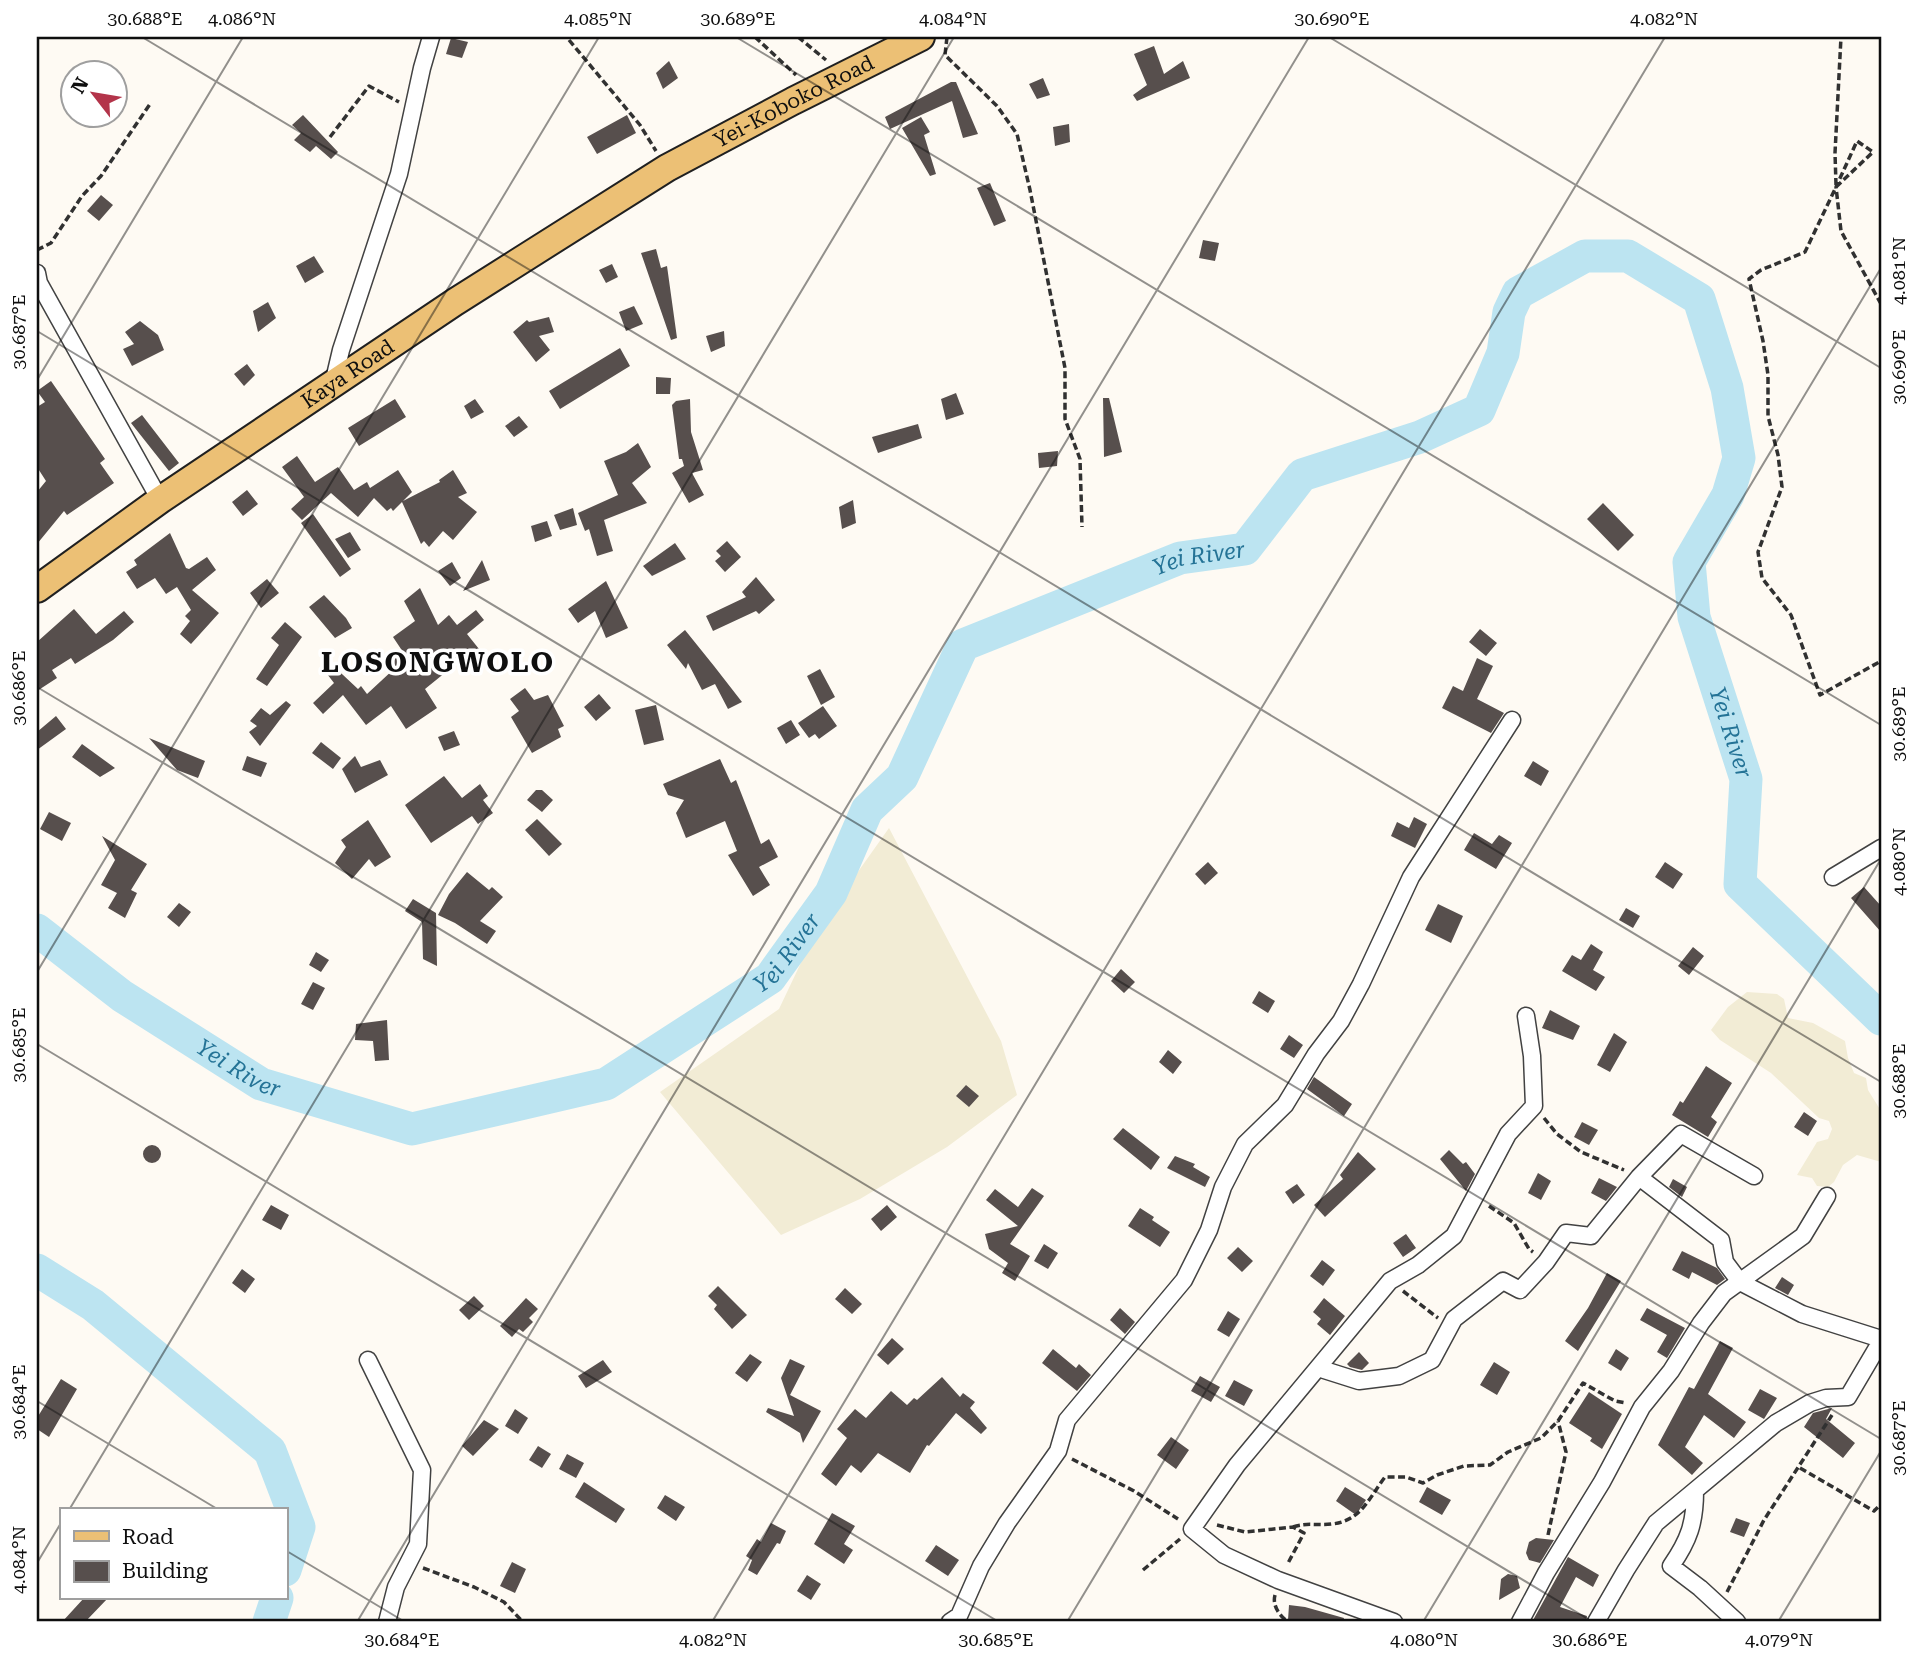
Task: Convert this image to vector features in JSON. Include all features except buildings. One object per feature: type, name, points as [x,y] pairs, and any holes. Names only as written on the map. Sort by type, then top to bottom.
[{"type":"main road","name":"Yei-Koboko Road","points":[[667,168],[813,90],[921,37]]},
{"type":"main road","name":"Kaya Road","points":[[37,589],[160,500],[455,302],[667,168]]},
{"type":"street","points":[[333,384],[341,350],[399,174],[431,37]]},
{"type":"street","points":[[37,273],[39,282],[160,500]]},
{"type":"street","points":[[950,1622],[959,1616],[981,1566],[1007,1523],[1058,1451],[1068,1420],[1184,1280],[1209,1230],[1223,1187],[1245,1143],[1285,1105],[1316,1054],[1341,1021],[1362,984],[1411,877],[1512,720]]},
{"type":"street","points":[[1833,877],[1881,848]]},
{"type":"street","points":[[1394,1622],[1278,1580],[1224,1555],[1192,1529],[1237,1465],[1390,1281],[1418,1265],[1454,1236],[1508,1134],[1534,1106],[1532,1056],[1526,1016]]},
{"type":"street","points":[[1318,1368],[1359,1381],[1399,1376],[1432,1360],[1454,1319],[1503,1281],[1520,1290],[1566,1233],[1591,1236],[1639,1177],[1681,1134],[1754,1176]]},
{"type":"street","points":[[1596,1622],[1656,1523],[1776,1423],[1810,1403],[1826,1398],[1848,1397],[1877,1359],[1881,1340],[1802,1314],[1740,1282],[1725,1262],[1721,1240],[1639,1177]]},
{"type":"street","points":[[1520,1622],[1602,1482],[1642,1406],[1671,1371],[1701,1323],[1724,1293],[1803,1237],[1827,1196]]},
{"type":"street","points":[[368,1360],[422,1470],[418,1544],[396,1587],[387,1622]]},
{"type":"street","points":[[1695,1491],[1695,1517],[1686,1545],[1671,1566],[1737,1622]]},
{"type":"path","points":[[755,37],[813,90]]},
{"type":"path","points":[[798,37],[844,75]]},
{"type":"path","points":[[947,37],[945,55],[997,106],[1017,134],[1065,368],[1065,418],[1080,459],[1082,527]]},
{"type":"path","points":[[1841,37],[1835,153],[1841,231],[1881,304]]},
{"type":"path","points":[[569,40],[640,125],[667,168]]},
{"type":"path","points":[[330,137],[369,86],[413,110]]},
{"type":"path","points":[[37,250],[51,243],[150,104]]},
{"type":"path","points":[[1836,187],[1873,152],[1857,141],[1805,251],[1761,270],[1749,279],[1763,341],[1768,376],[1768,416],[1782,487],[1758,552],[1762,578],[1791,615],[1821,695],[1881,661]]},
{"type":"path","points":[[1534,1106],[1558,1134],[1581,1152],[1639,1177]]},
{"type":"path","points":[[1473,1201],[1491,1207],[1514,1223],[1529,1249],[1545,1262]]},
{"type":"path","points":[[1390,1281],[1439,1319],[1454,1319]]},
{"type":"path","points":[[1217,1525],[1244,1532],[1306,1523],[1329,1525],[1346,1522],[1362,1511],[1385,1477],[1406,1477],[1423,1483],[1464,1466],[1490,1465],[1508,1452],[1541,1438],[1558,1421],[1583,1383],[1615,1401],[1642,1406]]},
{"type":"path","points":[[1720,1606],[1764,1520],[1841,1399]]},
{"type":"path","points":[[1558,1421],[1566,1452],[1548,1536],[1559,1553]]},
{"type":"path","points":[[1058,1451],[1134,1491],[1192,1529],[1143,1570]]},
{"type":"path","points":[[1799,1468],[1874,1511],[1881,1504]]},
{"type":"path","points":[[1288,1622],[1281,1617],[1273,1601],[1278,1580],[1304,1533],[1293,1527]]},
{"type":"path","points":[[408,1563],[474,1587],[504,1602],[523,1622]]},
{"type":"shaded area","points":[[889,828],[1001,1041],[1017,1095],[947,1147],[860,1199],[781,1235],[660,1092],[779,1009],[816,931]]},
{"type":"shaded area","points":[[1747,992],[1777,994],[1784,999],[1788,1018],[1813,1023],[1845,1041],[1854,1073],[1866,1078],[1868,1090],[1881,1111],[1881,1162],[1857,1155],[1843,1165],[1834,1182],[1828,1187],[1817,1186],[1812,1178],[1797,1175],[1817,1142],[1828,1139],[1832,1129],[1829,1121],[1819,1118],[1771,1073],[1720,1040],[1711,1030],[1728,1007]]},
{"type":"waterway","name":"Yei River","points":[[37,930],[122,996],[261,1084],[412,1129],[606,1084],[770,978],[831,893],[867,810],[902,777],[963,645],[1180,558],[1245,549],[1302,475],[1420,437],[1479,410],[1503,353],[1509,312],[1518,293],[1585,256],[1628,256],[1699,299],[1727,388],[1739,458],[1728,495],[1689,562],[1694,617],[1746,779],[1740,884],[1881,1019]]},
{"type":"waterway","name":"Yei River","points":[[37,1270],[93,1305],[270,1451],[299,1527],[287,1564]]},
{"type":"waterway","name":"Yei River","points":[[269,1622],[276,1600]]},
{"type":"district","name":"LOSONGWOLO","points":[[438,662]]}]
